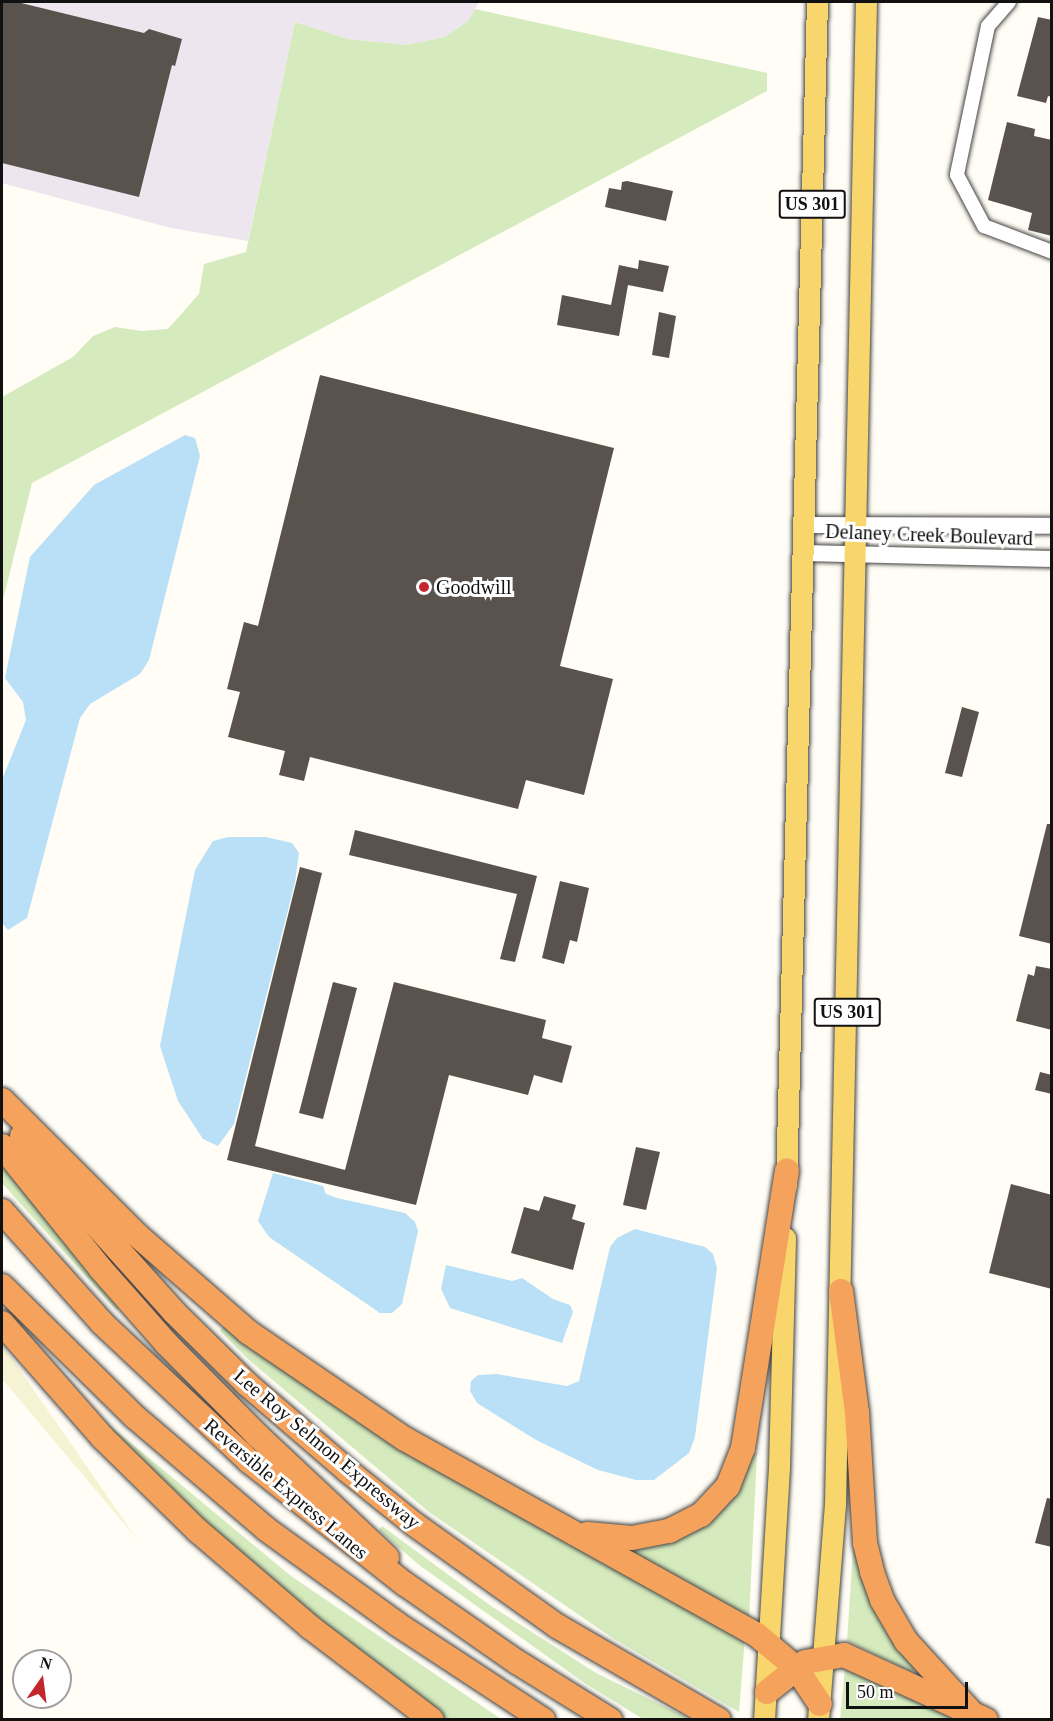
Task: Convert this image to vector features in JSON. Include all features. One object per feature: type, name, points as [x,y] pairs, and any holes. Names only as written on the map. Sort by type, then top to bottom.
[{"type":"highway","points":[[2,1101],[137,1235],[248,1332],[396,1434],[577,1533],[770,1645],[796,1668],[819,1712]]},
{"type":"highway","name":"Lee Roy Selmon Expressway","points":[[2,1101],[42,1163],[140,1276],[286,1420],[414,1524],[493,1581],[633,1673],[712,1716]]},
{"type":"highway","points":[[2,1146],[100,1268],[167,1344],[258,1437],[359,1527],[415,1591]]},
{"type":"highway","points":[[577,1533],[619,1538],[660,1534],[701,1515],[728,1486],[743,1448],[762,1305],[787,1170]]},
{"type":"highway","name":"Reversible Express Lanes","points":[[2,1211],[102,1323],[190,1408],[324,1523],[415,1591],[610,1719]]},
{"type":"highway","points":[[2,1286],[128,1410],[267,1529],[397,1624],[543,1719]]},
{"type":"highway","points":[[841,1291],[857,1412],[865,1544],[874,1579],[889,1614],[916,1656],[978,1715]]},
{"type":"highway","points":[[2,1323],[103,1438],[198,1531],[310,1627],[432,1719]]},
{"type":"highway","points":[[767,1692],[796,1668],[824,1656],[852,1656],[978,1715]]},
{"type":"main road","name":"US 301","points":[[764,1719],[779,1468],[817,2]]},
{"type":"main road","name":"US 301","points":[[819,1712],[835,1505],[841,1291],[858,525],[866,2]]},
{"type":"street","points":[[1009,2],[988,26],[957,175],[984,226],[1052,252]]},
{"type":"street","name":"Delaney Creek Boulevard","points":[[805,525],[1052,526]]},
{"type":"street","name":"Delaney Creek Boulevard","points":[[804,553],[1052,559]]},
{"type":"shaded area","points":[[2,2],[479,2],[468,21],[445,37],[407,45],[348,39],[295,22],[248,241],[171,228],[2,183]]},
{"type":"shaded area","points":[[2,1344],[137,1539],[2,1379]]},
{"type":"green space","points":[[475,9],[767,73],[767,91],[32,483],[2,604],[2,397],[73,357],[93,336],[115,327],[141,331],[168,329],[199,294],[204,264],[246,252],[295,22],[348,39],[407,45],[445,37],[468,21]]},
{"type":"green space","points":[[2,1164],[119,1307],[117,1311],[2,1183]]},
{"type":"green space","points":[[226,1323],[745,1637],[739,1712],[614,1639],[429,1512],[249,1360],[220,1331]]},
{"type":"green space","points":[[102,1419],[291,1576],[501,1719],[445,1719],[393,1686],[314,1623],[98,1424]]},
{"type":"green space","points":[[748,1451],[757,1453],[749,1620],[619,1544],[670,1539]]},
{"type":"green space","points":[[382,1526],[491,1606],[596,1673],[690,1719],[643,1719],[586,1684],[419,1565],[379,1530]]},
{"type":"green space","points":[[854,1535],[915,1668],[912,1672],[847,1641]]},
{"type":"green space","points":[[845,1668],[965,1720],[840,1720]]},
{"type":"water","points":[[185,435],[195,438],[200,456],[149,660],[140,674],[90,704],[80,718],[27,918],[8,930],[2,923],[2,780],[26,720],[23,702],[5,678],[30,557],[94,485]]},
{"type":"water","points":[[228,837],[266,837],[292,843],[299,853],[295,882],[234,1124],[218,1146],[203,1139],[178,1101],[160,1046],[195,870],[213,841]]},
{"type":"water","points":[[273,1173],[323,1186],[326,1194],[337,1198],[405,1213],[415,1222],[418,1231],[402,1304],[392,1313],[380,1313],[269,1237],[258,1221]]},
{"type":"water","points":[[635,1229],[705,1247],[713,1254],[717,1268],[695,1437],[689,1453],[654,1480],[636,1480],[598,1470],[536,1440],[477,1403],[470,1391],[471,1381],[478,1375],[497,1374],[567,1386],[579,1381],[610,1247],[617,1238]]},
{"type":"water","points":[[446,1265],[512,1281],[522,1278],[553,1299],[570,1305],[573,1312],[562,1343],[450,1308],[441,1289]]},
{"type":"building","points":[[2,2],[17,2],[144,33],[149,29],[182,39],[175,66],[172,65],[139,197],[2,163]]},
{"type":"building","points":[[1038,17],[1052,20],[1052,97],[1048,96],[1046,103],[1017,96]]},
{"type":"building","points":[[1007,122],[1035,129],[1034,136],[1052,140],[1052,236],[1028,230],[1032,213],[988,200]]},
{"type":"building","points":[[627,181],[673,191],[666,221],[605,207],[609,188],[621,190],[622,182]]},
{"type":"building","points":[[639,260],[669,266],[663,292],[628,285],[619,336],[557,325],[562,295],[611,305],[619,265],[638,269]]},
{"type":"building","points":[[659,312],[676,316],[669,358],[652,355]]},
{"type":"building","name":"Goodwill","points":[[320,375],[614,448],[560,666],[613,679],[584,795],[526,780],[518,809],[310,757],[304,781],[279,775],[285,751],[228,737],[240,692],[227,689],[244,622],[258,626]]},
{"type":"building","points":[[962,707],[979,712],[962,777],[945,773]]},
{"type":"building","points":[[1047,824],[1052,824],[1052,944],[1019,936]]},
{"type":"building","points":[[355,830],[537,876],[515,962],[500,959],[517,894],[349,855]]},
{"type":"building","points":[[300,867],[322,873],[255,1146],[345,1170],[394,982],[546,1020],[542,1038],[572,1046],[562,1083],[534,1075],[528,1095],[449,1075],[416,1205],[227,1160]]},
{"type":"building","points":[[560,881],[589,888],[577,942],[570,940],[564,964],[542,958]]},
{"type":"building","points":[[1036,966],[1052,969],[1052,1030],[1016,1021],[1028,974],[1034,976]]},
{"type":"building","points":[[333,982],[357,988],[323,1119],[299,1113]]},
{"type":"building","points":[[1040,1072],[1052,1075],[1052,1094],[1035,1090]]},
{"type":"building","points":[[636,1147],[660,1152],[646,1210],[623,1205]]},
{"type":"building","points":[[1011,1184],[1052,1195],[1052,1289],[989,1273]]},
{"type":"building","points":[[544,1196],[576,1205],[572,1219],[585,1223],[573,1270],[511,1253],[524,1207],[539,1211]]},
{"type":"building","points":[[1047,1498],[1052,1499],[1052,1547],[1035,1543]]},
{"type":"place","name":"Goodwill","points":[[424,587]]}]
